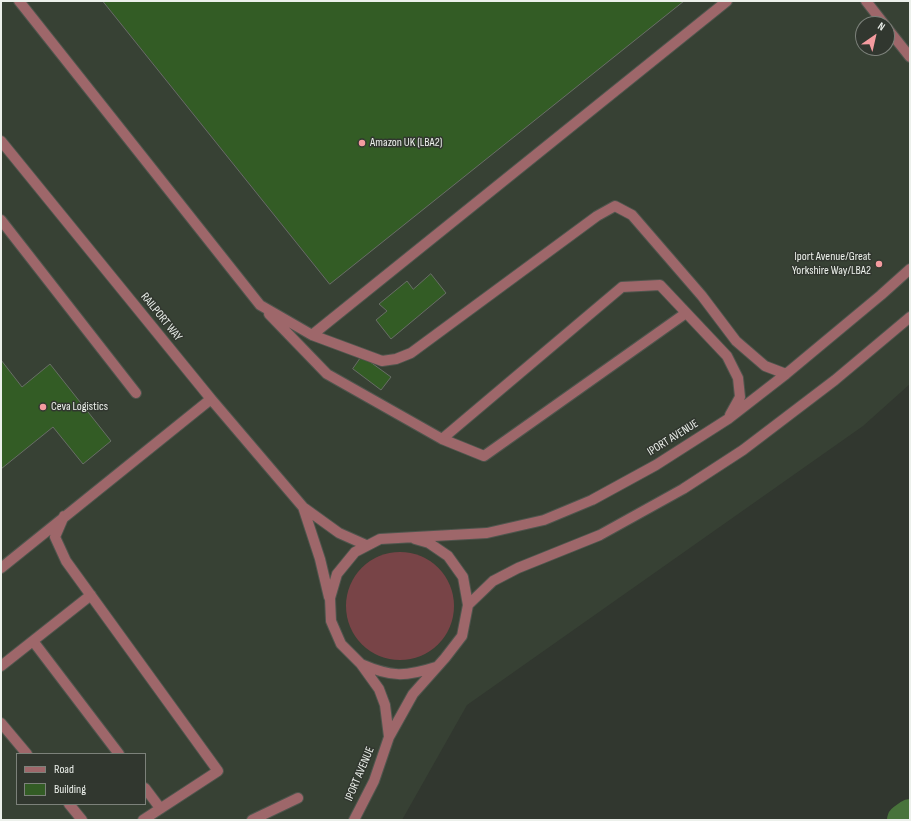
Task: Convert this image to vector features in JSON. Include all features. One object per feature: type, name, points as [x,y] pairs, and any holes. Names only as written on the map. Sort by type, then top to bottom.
[{"type":"street","points":[[19,1],[260,305],[327,374],[442,439],[484,456],[686,313]]},
{"type":"street","points":[[312,334],[727,1]]},
{"type":"street","points":[[866,1],[878,16]]},
{"type":"street","points":[[895,38],[910,57]]},
{"type":"street","name":"RAILPORT WAY","points":[[2,144],[211,399],[303,507],[339,533],[366,545]]},
{"type":"street","points":[[260,305],[312,334],[382,361],[396,359],[411,353],[597,216],[615,206],[632,215],[702,296],[736,341],[765,366],[786,374]]},
{"type":"street","points":[[1,220],[136,393]]},
{"type":"street","name":"IPORT AVENUE","points":[[389,737],[385,704],[379,689],[361,664],[341,644],[331,621],[330,598],[337,574],[355,552],[380,539],[407,536],[487,533],[544,520],[599,496],[656,465],[728,419],[786,374],[910,269]]},
{"type":"street","points":[[442,439],[622,287],[660,285],[727,356],[738,378],[740,397],[728,419]]},
{"type":"street","points":[[468,605],[493,581],[518,568],[600,535],[683,489],[743,450],[835,380],[910,317]]},
{"type":"street","points":[[1,568],[211,399]]},
{"type":"street","name":"RAILPORT WAY","points":[[303,507],[320,559],[330,598]]},
{"type":"street","points":[[64,516],[55,537],[66,561],[218,771],[142,820]]},
{"type":"street","name":"IPORT AVENUE","points":[[354,820],[374,781],[389,737],[413,694],[445,658],[462,636],[468,605],[463,577],[448,556],[429,543],[407,536]]},
{"type":"street","points":[[1,666],[91,595]]},
{"type":"street","points":[[33,641],[118,753]]},
{"type":"street","name":"IPORT AVENUE","points":[[361,664],[381,673],[400,675],[436,667]]},
{"type":"street","points":[[1,723],[26,753]]},
{"type":"street","points":[[146,789],[160,808]]},
{"type":"street","points":[[252,820],[298,798]]},
{"type":"street","points":[[70,805],[82,820]]},
{"type":"shaded area","points":[[1,1],[910,1],[910,384],[863,426],[467,705],[402,820],[1,820]]},
{"type":"shaded area","points":[[400,552],[421,556],[438,568],[450,585],[454,606],[450,627],[438,644],[421,656],[400,660],[379,656],[362,644],[350,627],[346,606],[350,585],[362,568],[379,556]]},
{"type":"building","name":"Amazon UK (LBA2)","points":[[103,1],[684,1],[330,284]]},
{"type":"building","points":[[431,274],[446,293],[391,339],[376,320],[387,311],[379,304],[407,281],[413,289]]},
{"type":"building","points":[[362,356],[391,377],[381,390],[353,369]]},
{"type":"building","name":"Ceva Logistics","points":[[1,360],[22,387],[50,364],[111,441],[83,464],[53,427],[1,469]]},
{"type":"waterway","points":[[903,820],[910,815]]},
{"type":"place","name":"Amazon UK (LBA2)","points":[[362,143]]},
{"type":"place","name":"Iport Avenue/Great Yorkshire Way/LBA2","points":[[879,264]]},
{"type":"place","name":"Ceva Logistics","points":[[43,407]]}]
